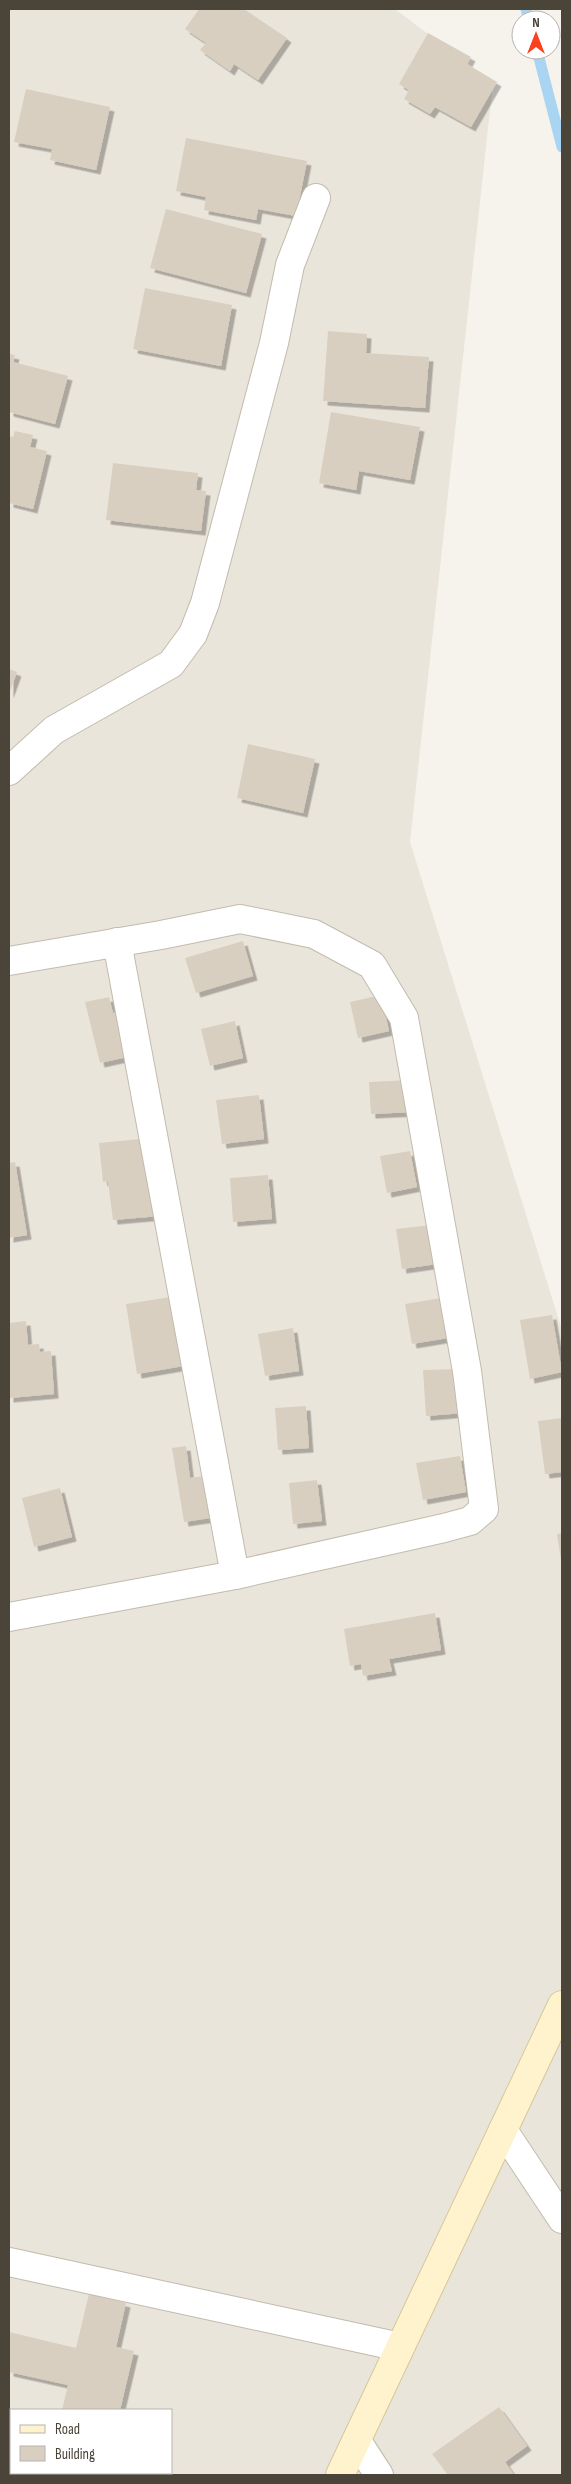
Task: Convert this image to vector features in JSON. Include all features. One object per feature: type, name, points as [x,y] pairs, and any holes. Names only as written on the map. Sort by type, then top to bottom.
[{"type":"street","points":[[9,771],[54,730],[171,664],[193,634],[210,584],[274,343],[290,265],[316,198]]},
{"type":"street","points":[[9,961],[240,919],[314,934],[372,965],[404,1018],[467,1371],[484,1509],[470,1520],[444,1528],[235,1574],[9,1617]]},
{"type":"street","points":[[117,942],[235,1574]]},
{"type":"street","points":[[340,2475],[562,2005]]},
{"type":"street","points":[[503,2130],[562,2219]]},
{"type":"street","points":[[9,2262],[400,2347]]},
{"type":"street","points":[[357,2441],[379,2475]]},
{"type":"shaded area","points":[[9,9],[395,9],[493,83],[410,842],[562,1330],[562,2475],[9,2475]]},
{"type":"building","points":[[199,9],[244,9],[287,38],[258,80],[234,64],[230,71],[200,50],[206,43],[185,29]]},
{"type":"building","points":[[428,33],[471,57],[467,64],[497,82],[471,127],[435,107],[430,114],[404,99],[409,90],[399,84]]},
{"type":"building","points":[[26,89],[110,107],[96,170],[50,160],[52,149],[14,142]]},
{"type":"building","points":[[186,138],[307,161],[296,216],[258,209],[256,220],[204,210],[206,197],[176,191]]},
{"type":"building","points":[[166,209],[262,234],[246,293],[150,268]]},
{"type":"building","points":[[145,288],[232,305],[221,366],[133,349]]},
{"type":"building","points":[[328,331],[367,334],[366,353],[429,357],[425,408],[323,401]]},
{"type":"building","points":[[9,354],[15,355],[13,362],[68,376],[55,424],[9,412]]},
{"type":"building","points":[[331,412],[420,427],[410,480],[359,471],[356,490],[319,483]]},
{"type":"building","points":[[15,431],[33,435],[30,447],[47,451],[33,509],[9,503],[9,436],[13,437]]},
{"type":"building","points":[[113,463],[198,473],[196,490],[206,491],[201,531],[106,520]]},
{"type":"building","points":[[9,669],[17,672],[9,694]]},
{"type":"building","points":[[248,744],[315,759],[303,813],[237,798]]},
{"type":"building","points":[[243,941],[253,976],[196,993],[185,958]]},
{"type":"building","points":[[381,995],[389,1031],[358,1038],[350,1002]]},
{"type":"building","points":[[109,997],[113,1013],[126,1011],[136,1055],[100,1063],[85,1002]]},
{"type":"building","points":[[235,1021],[243,1058],[210,1066],[201,1029]]},
{"type":"building","points":[[412,1080],[413,1112],[371,1114],[369,1082]]},
{"type":"building","points":[[259,1095],[264,1139],[222,1144],[216,1100]]},
{"type":"building","points":[[151,1138],[159,1216],[113,1220],[108,1181],[103,1182],[99,1143]]},
{"type":"building","points":[[410,1151],[417,1187],[387,1193],[380,1156]]},
{"type":"building","points":[[15,1162],[27,1235],[9,1238],[9,1163]]},
{"type":"building","points":[[268,1175],[272,1219],[233,1222],[230,1178]]},
{"type":"building","points":[[432,1225],[437,1264],[402,1269],[396,1229]]},
{"type":"building","points":[[177,1296],[189,1365],[137,1374],[126,1304]]},
{"type":"building","points":[[447,1297],[454,1337],[412,1344],[405,1304]]},
{"type":"building","points":[[552,1315],[562,1372],[530,1379],[520,1320]]},
{"type":"building","points":[[26,1321],[28,1345],[39,1344],[40,1352],[51,1351],[54,1394],[9,1398],[9,1323]]},
{"type":"building","points":[[293,1328],[299,1371],[265,1376],[258,1334]]},
{"type":"building","points":[[460,1369],[463,1413],[426,1416],[423,1370]]},
{"type":"building","points":[[306,1406],[309,1448],[278,1450],[275,1408]]},
{"type":"building","points":[[562,1418],[562,1472],[545,1474],[538,1421]]},
{"type":"building","points":[[186,1446],[190,1478],[211,1475],[217,1517],[184,1522],[172,1448]]},
{"type":"building","points":[[460,1456],[466,1492],[423,1500],[416,1463]]},
{"type":"building","points":[[317,1480],[322,1521],[293,1524],[289,1483]]},
{"type":"building","points":[[60,1488],[72,1537],[34,1547],[22,1498]]},
{"type":"building","points":[[562,1533],[562,1560],[561,1560],[557,1534]]},
{"type":"building","points":[[435,1613],[441,1650],[389,1659],[392,1671],[363,1676],[361,1664],[350,1666],[344,1629]]},
{"type":"building","points":[[89,2294],[126,2303],[116,2347],[134,2351],[120,2409],[62,2409],[68,2385],[9,2372],[9,2332],[76,2348]]},
{"type":"building","points":[[499,2407],[527,2446],[505,2462],[514,2475],[448,2475],[432,2454]]},
{"type":"building","points":[[24,2474],[106,2474],[105,2475]]},
{"type":"waterway","points":[[540,60],[562,147]]}]
